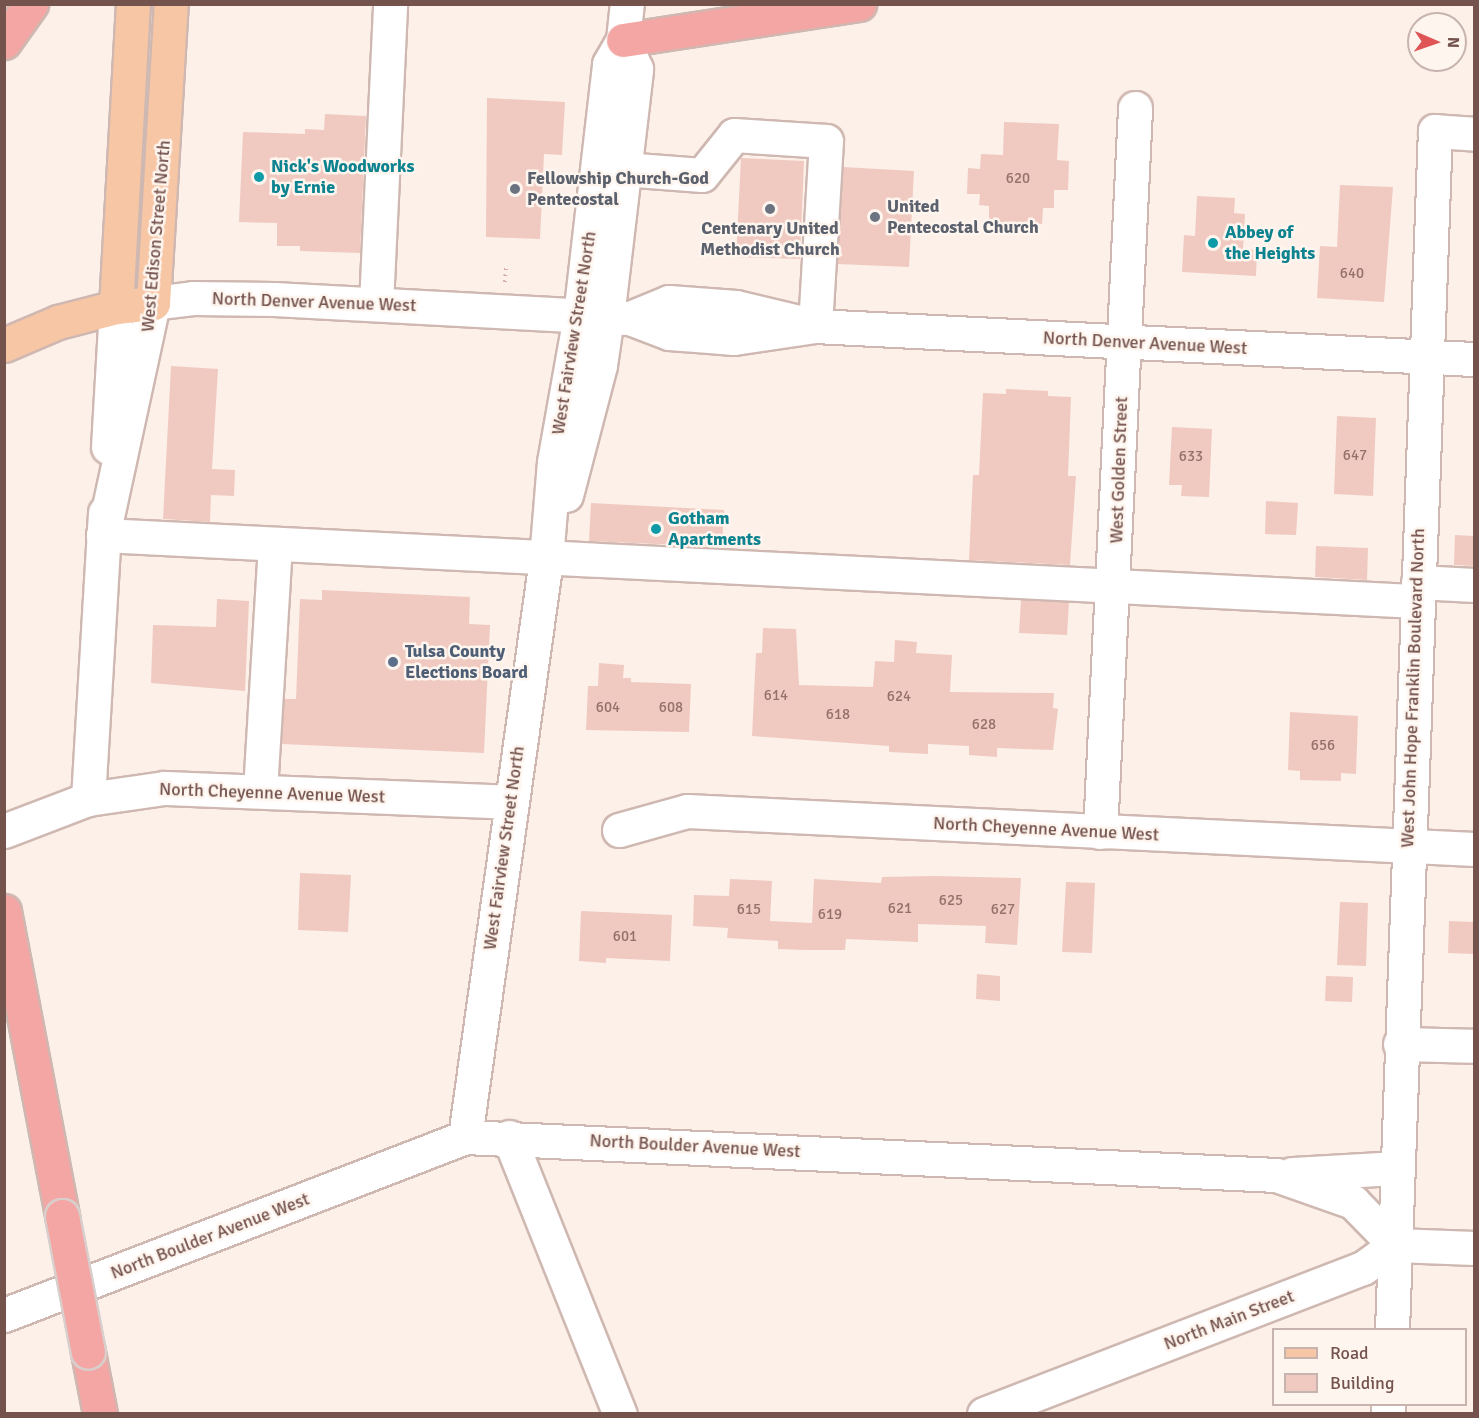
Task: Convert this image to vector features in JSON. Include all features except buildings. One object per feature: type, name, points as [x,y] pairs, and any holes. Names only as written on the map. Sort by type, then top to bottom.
[{"type":"highway","points":[[4,42],[31,4]]},
{"type":"highway","points":[[623,40],[859,4]]},
{"type":"highway","points":[[4,911],[100,1413]]},
{"type":"main road","name":"West Edison Street North","points":[[116,307],[133,4]]},
{"type":"main road","name":"West Edison Street North","points":[[153,303],[171,4]]},
{"type":"main road","name":"North Denver Avenue West","points":[[4,345],[58,322],[116,307],[153,303]]},
{"type":"street","points":[[376,304],[390,4]]},
{"type":"street","name":"West Fairview Street North","points":[[606,317],[609,64],[623,40],[627,4]]},
{"type":"street","name":"West Fairview Street North","points":[[465,1137],[546,559],[578,455],[600,366],[636,69],[623,40]]},
{"type":"street","name":"West Golden Street","points":[[1100,832],[1114,588],[1135,108]]},
{"type":"street","name":"West John Hope Franklin Boulevard North","points":[[1392,1328],[1395,1168],[1435,131],[1474,134]]},
{"type":"street","points":[[623,169],[702,175],[734,135],[826,141],[815,326]]},
{"type":"street","name":"North Denver Avenue West","points":[[153,303],[193,298],[376,304],[606,317],[669,333],[734,338],[815,326],[1474,359]]},
{"type":"street","name":"West Edison Street North","points":[[103,535],[153,303]]},
{"type":"street","name":"West Edison Street North","points":[[88,799],[116,307]]},
{"type":"street","points":[[103,535],[1114,588],[1417,591],[1474,585]]},
{"type":"street","points":[[260,790],[275,544]]},
{"type":"street","name":"North Cheyenne Avenue West","points":[[4,831],[88,799],[164,788],[260,790],[511,802]]},
{"type":"street","name":"North Cheyenne Avenue West","points":[[619,830],[687,811],[1474,849]]},
{"type":"street","points":[[1400,1044],[1474,1046]]},
{"type":"street","name":"North Boulder Avenue West","points":[[4,1315],[465,1137],[509,1137],[1276,1175],[1353,1202],[1395,1245]]},
{"type":"street","points":[[509,1137],[620,1413]]},
{"type":"street","points":[[1276,1175],[1395,1168]]},
{"type":"street","points":[[1395,1245],[1474,1248]]},
{"type":"street","name":"North Main Street","points":[[984,1413],[1363,1268],[1395,1245]]},
{"type":"place","name":"Nick's Woodworks by Ernie","points":[[259,177]]},
{"type":"place","name":"Fellowship Church-God Pentecostal","points":[[515,189]]},
{"type":"place","name":"Centenary United Methodist Church","points":[[770,209]]},
{"type":"place","name":"United Pentecostal Church","points":[[875,217]]},
{"type":"place","name":"Abbey of the Heights","points":[[1213,243]]},
{"type":"place","name":"Gotham Apartments","points":[[656,529]]},
{"type":"place","name":"Tulsa County Elections Board","points":[[393,662]]}]
